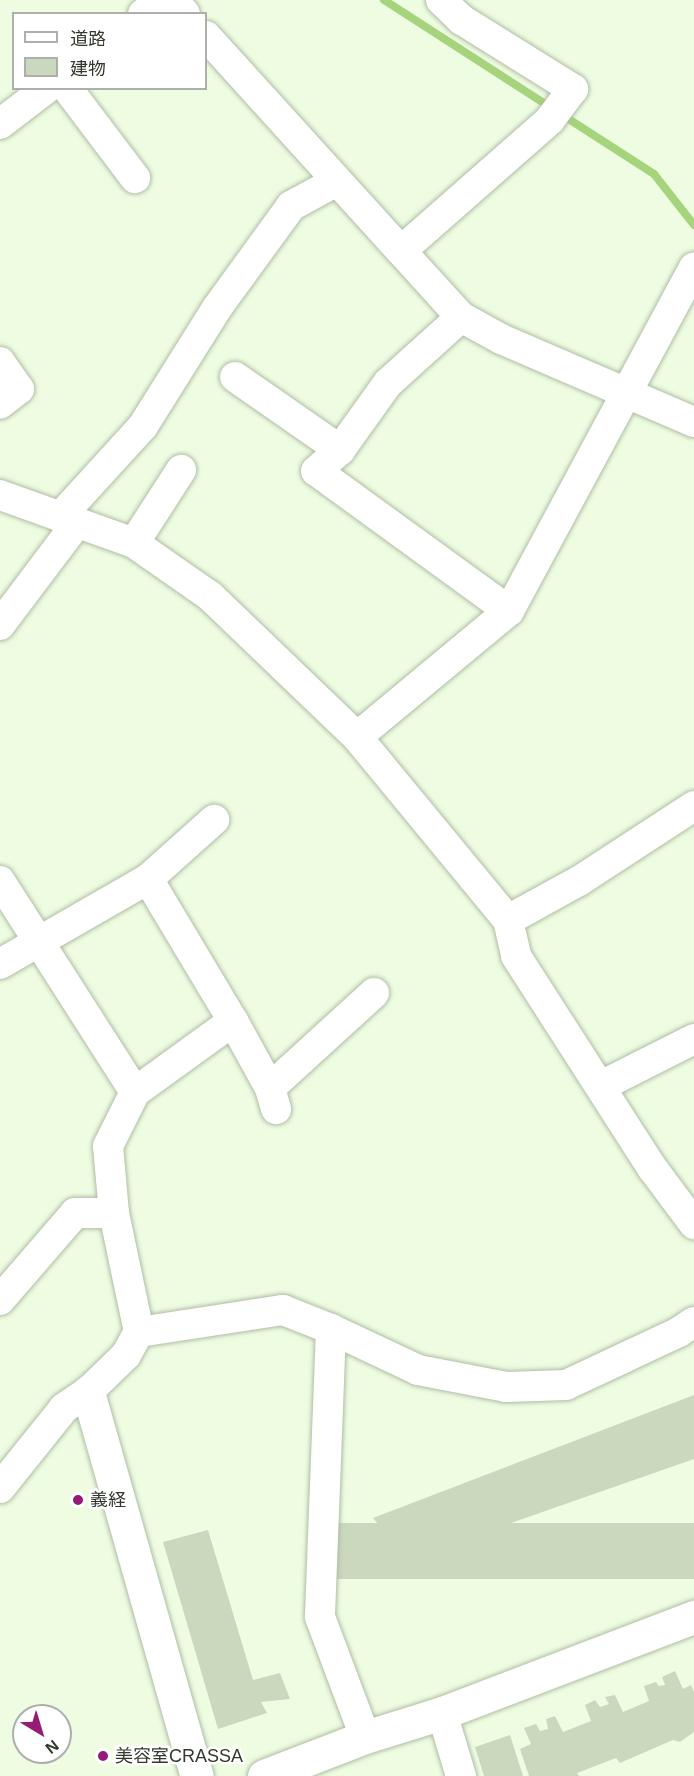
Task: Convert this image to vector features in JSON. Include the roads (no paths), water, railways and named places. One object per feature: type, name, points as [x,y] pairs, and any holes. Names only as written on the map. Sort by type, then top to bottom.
[{"type":"street","points":[[146,12],[161,0]]},
{"type":"street","points":[[173,0],[183,12]]},
{"type":"street","points":[[401,251],[550,120],[573,89],[462,20],[441,0]]},
{"type":"street","points":[[207,37],[461,317],[501,339],[694,422]]},
{"type":"street","points":[[0,124],[43,90]]},
{"type":"street","points":[[69,90],[135,178]]},
{"type":"street","points":[[0,625],[68,520],[143,426],[217,308],[291,206],[337,181]]},
{"type":"street","points":[[357,737],[509,611],[694,268]]},
{"type":"street","points":[[461,317],[388,383],[340,450],[316,471],[509,611]]},
{"type":"street","points":[[0,362],[20,388],[0,404]]},
{"type":"street","points":[[235,377],[340,450]]},
{"type":"street","points":[[134,543],[181,470]]},
{"type":"street","points":[[0,495],[134,543],[210,596],[357,737],[508,920],[516,956],[653,1169],[694,1224]]},
{"type":"street","points":[[508,920],[579,881],[694,806]]},
{"type":"street","points":[[0,964],[148,879],[214,820]]},
{"type":"street","points":[[148,879],[233,1021],[273,1098],[374,993]]},
{"type":"street","points":[[0,881],[135,1092]]},
{"type":"street","points":[[0,1488],[64,1408],[88,1392],[126,1355],[139,1332],[114,1213],[108,1146],[135,1092],[233,1021]]},
{"type":"street","points":[[601,1086],[694,1039]]},
{"type":"street","points":[[13,1296],[75,1213],[114,1213]]},
{"type":"street","points":[[139,1332],[284,1310],[332,1329],[418,1370],[506,1387],[566,1385],[679,1332],[694,1322]]},
{"type":"street","points":[[332,1329],[320,1617],[365,1737]]},
{"type":"street","points":[[88,1392],[197,1776]]},
{"type":"street","points":[[264,1776],[365,1737],[442,1713],[694,1617]]},
{"type":"street","points":[[442,1713],[461,1776]]},
{"type":"waterway","points":[[384,0],[654,174],[694,225]]},
{"type":"place","name":"義経","points":[[78,1500]]},
{"type":"place","name":"美容室CRASSA","points":[[103,1756]]}]
